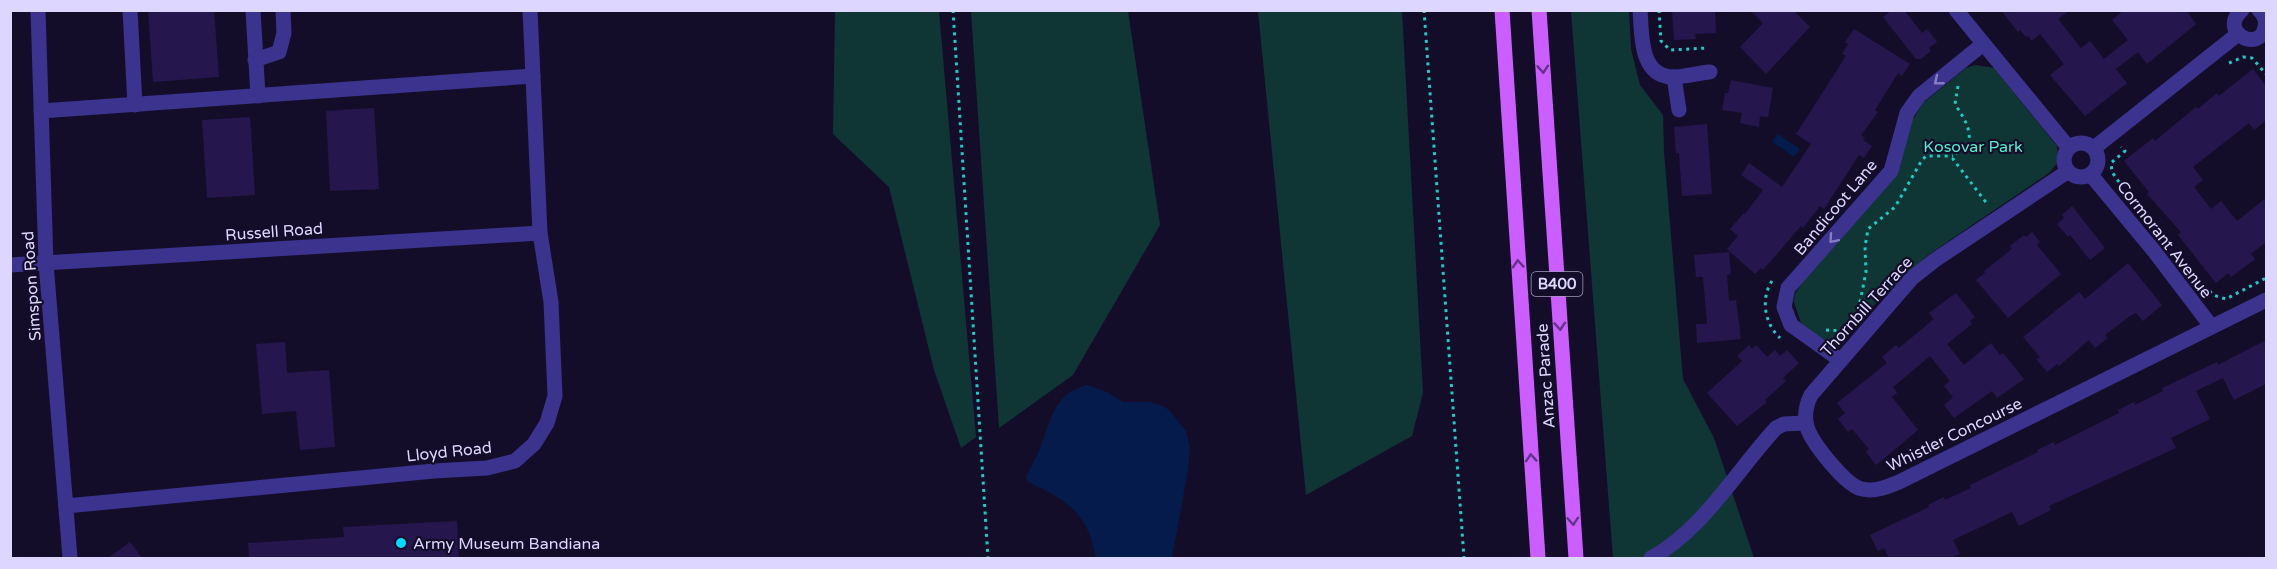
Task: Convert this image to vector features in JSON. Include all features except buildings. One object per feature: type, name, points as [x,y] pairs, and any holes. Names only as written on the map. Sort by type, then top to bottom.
[{"type":"main road","name":"Anzac Parade","points":[[1502,10],[1538,558]]},
{"type":"main road","name":"Anzac Parade","points":[[1539,10],[1576,558]]},
{"type":"street","name":"Simspon Road","points":[[38,10],[46,264],[70,558]]},
{"type":"street","points":[[130,10],[135,105]]},
{"type":"street","points":[[253,10],[258,96]]},
{"type":"street","points":[[255,60],[279,52],[284,33],[283,10]]},
{"type":"street","name":"Lloyd Road","points":[[66,506],[487,468],[515,461],[534,444],[547,423],[555,396],[551,302],[540,233],[530,10]]},
{"type":"street","points":[[1640,10],[1642,48],[1646,58],[1658,72],[1674,77],[1710,72]]},
{"type":"street","points":[[1956,10],[2069,148]]},
{"type":"street","points":[[2240,11],[2234,20],[2238,34],[2246,39],[2264,34],[2265,19],[2259,10]]},
{"type":"street","points":[[2094,148],[2238,34]]},
{"type":"street","name":"Bandicoot Lane","points":[[1840,360],[1793,327],[1786,317],[1784,302],[1788,288],[1892,171],[1907,113],[1919,96],[1983,44]]},
{"type":"street","points":[[41,111],[533,76]]},
{"type":"street","points":[[1674,77],[1679,110]]},
{"type":"street","points":[[2078,143],[2094,148],[2098,165],[2091,175],[2080,178],[2067,172],[2063,158],[2069,148],[2078,143]]},
{"type":"street","name":"Thornbill Terrace","points":[[1806,423],[1809,399],[1912,278],[1935,260],[2067,172]]},
{"type":"street","name":"Cormorant Avenue","points":[[2091,175],[2211,326]]},
{"type":"street","name":"Russell Road","points":[[10,266],[540,233]]},
{"type":"street","name":"Whistler Concourse","points":[[1806,423],[1815,442],[1849,482],[1862,489],[1880,489],[1899,482],[2266,300]]},
{"type":"street","points":[[1651,558],[1674,545],[1692,528],[1776,428],[1784,424],[1806,423]]},
{"type":"path","points":[[953,10],[988,558]]},
{"type":"path","points":[[1424,10],[1464,558]]},
{"type":"path","points":[[1659,10],[1661,41],[1670,50],[1708,48]]},
{"type":"path","points":[[1855,321],[1864,289],[1868,229],[1895,207],[1926,156],[1953,156],[1969,143],[1967,122],[1955,104],[1961,78]]},
{"type":"path","points":[[2107,194],[2119,183],[2112,172],[2111,163],[2125,151],[2112,134]]},
{"type":"path","points":[[1953,156],[1954,163],[1999,217]]},
{"type":"path","points":[[2193,302],[2209,290],[2213,295],[2226,299],[2266,278]]},
{"type":"path","points":[[1811,339],[1818,330],[1846,332],[1851,328]]},
{"type":"green space","points":[[835,11],[939,11],[976,437],[961,448],[934,370],[889,187],[833,134]]},
{"type":"green space","points":[[971,11],[1128,11],[1160,225],[1073,375],[999,428]]},
{"type":"green space","points":[[1258,11],[1402,11],[1423,393],[1412,436],[1306,495]]},
{"type":"green space","points":[[1571,11],[1629,11],[1631,49],[1640,85],[1663,115],[1683,379],[1714,438],[1754,558],[1613,558]]},
{"type":"green space","name":"Kosovar Park","points":[[1975,65],[1994,68],[2057,146],[2058,162],[2049,173],[1928,255],[1878,301],[1842,340],[1836,342],[1824,340],[1801,323],[1794,302],[1795,294],[1885,186],[1912,121],[1923,103],[1966,68]]},
{"type":"water","points":[[1778,134],[1800,149],[1794,157],[1772,142]]},
{"type":"water","points":[[1087,385],[1107,392],[1123,402],[1150,402],[1163,406],[1186,431],[1190,448],[1188,470],[1172,558],[1096,558],[1087,530],[1074,510],[1054,495],[1028,482],[1026,477],[1039,451],[1054,410],[1066,395]]},
{"type":"place","name":"Army Museum Bandiana","points":[[401,543]]}]
